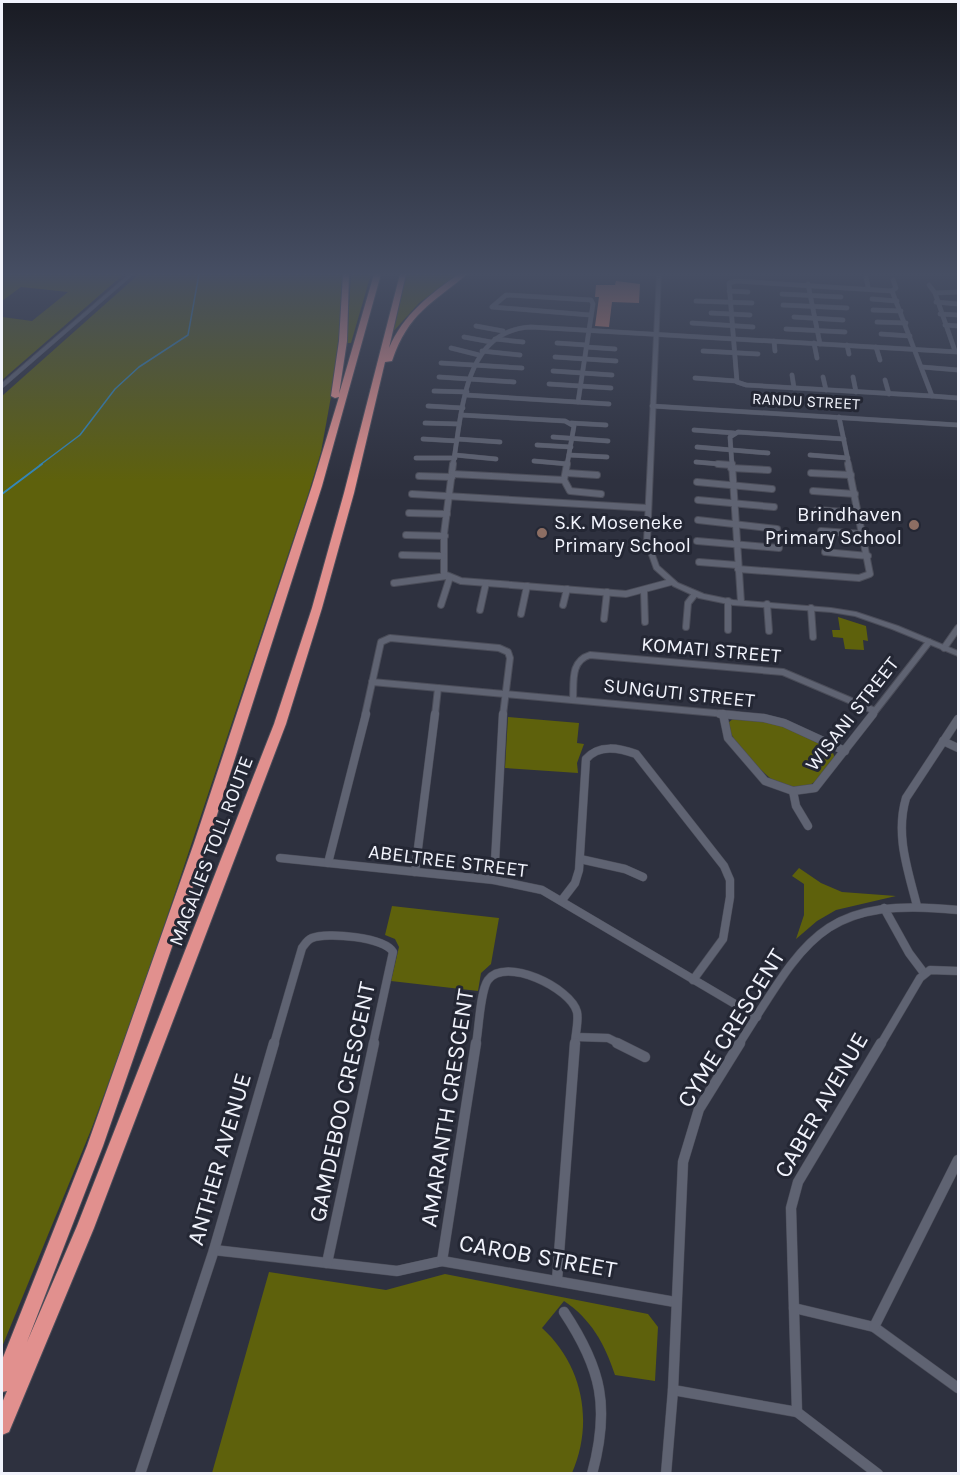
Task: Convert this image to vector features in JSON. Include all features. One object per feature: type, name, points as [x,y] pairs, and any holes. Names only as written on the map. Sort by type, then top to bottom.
[{"type":"highway","points":[[317,486],[338,382],[343,343]]},
{"type":"highway","name":"MAGALIES TOLL ROUTE","points":[[2,1383],[99,1135],[215,801],[317,486],[358,343]]},
{"type":"highway","name":"MAGALIES TOLL ROUTE","points":[[2,1425],[85,1228],[234,849],[284,713],[350,493],[385,343]]},
{"type":"highway","points":[[350,493],[396,343]]},
{"type":"main road","points":[[2,386],[52,343]]},
{"type":"street","points":[[449,577],[443,569],[443,556],[459,424],[474,365],[481,353],[491,343]]},
{"type":"street","points":[[557,343],[615,349]]},
{"type":"street","points":[[578,402],[586,343]]},
{"type":"street","points":[[656,343],[648,552],[654,564],[671,582],[695,594],[728,601],[856,614],[958,654]]},
{"type":"street","points":[[733,343],[736,381]]},
{"type":"street","points":[[774,343],[775,351]]},
{"type":"street","points":[[800,343],[957,352]]},
{"type":"street","points":[[913,343],[932,397]]},
{"type":"street","points":[[817,344],[817,358]]},
{"type":"street","points":[[847,345],[849,354]]},
{"type":"street","points":[[876,347],[880,360]]},
{"type":"street","points":[[451,348],[481,353],[520,355]]},
{"type":"street","points":[[703,351],[758,354]]},
{"type":"street","points":[[555,357],[616,361]]},
{"type":"street","points":[[441,363],[522,368]]},
{"type":"street","points":[[922,367],[958,370]]},
{"type":"street","points":[[554,371],[612,375]]},
{"type":"street","points":[[792,375],[794,388]]},
{"type":"street","points":[[439,377],[514,381]]},
{"type":"street","points":[[823,377],[826,390]]},
{"type":"street","points":[[853,377],[856,392]]},
{"type":"street","points":[[695,378],[736,381],[746,385],[958,398]]},
{"type":"street","points":[[885,380],[890,394]]},
{"type":"street","points":[[549,384],[611,388]]},
{"type":"street","points":[[434,391],[609,404]]},
{"type":"street","points":[[428,406],[463,408]]},
{"type":"street","name":"RANDU STREET","points":[[652,406],[958,425]]},
{"type":"street","points":[[461,415],[606,425]]},
{"type":"street","points":[[699,562],[859,578],[871,572],[839,417]]},
{"type":"street","points":[[425,423],[459,424]]},
{"type":"street","points":[[564,480],[574,426],[571,423]]},
{"type":"street","points":[[694,430],[844,439]]},
{"type":"street","points":[[734,433],[730,437],[730,450],[741,602]]},
{"type":"street","points":[[554,437],[608,441]]},
{"type":"street","points":[[423,439],[500,442]]},
{"type":"street","points":[[537,445],[571,447]]},
{"type":"street","points":[[697,447],[768,453]]},
{"type":"street","points":[[569,455],[607,457]]},
{"type":"street","points":[[810,455],[848,458]]},
{"type":"street","points":[[416,458],[496,459]]},
{"type":"street","points":[[534,461],[568,464]]},
{"type":"street","points":[[696,462],[768,470]]},
{"type":"street","points":[[567,473],[597,475]]},
{"type":"street","points":[[811,473],[851,476]]},
{"type":"street","points":[[419,476],[453,475],[564,480]]},
{"type":"street","points":[[564,480],[570,491],[601,494]]},
{"type":"street","points":[[697,482],[772,489]]},
{"type":"street","points":[[813,491],[855,494]]},
{"type":"street","points":[[412,494],[450,494],[648,508]]},
{"type":"street","points":[[698,500],[774,507]]},
{"type":"street","points":[[817,510],[859,513]]},
{"type":"street","points":[[409,513],[447,514]]},
{"type":"street","points":[[698,520],[777,529]]},
{"type":"street","points":[[821,531],[863,534]]},
{"type":"street","points":[[406,535],[445,536]]},
{"type":"street","points":[[697,541],[779,548]]},
{"type":"street","points":[[825,552],[868,556]]},
{"type":"street","points":[[402,555],[443,556]]},
{"type":"street","points":[[394,583],[449,577],[486,583],[607,592],[644,591],[671,582]]},
{"type":"street","points":[[441,605],[449,577]]},
{"type":"street","points":[[480,610],[486,583]]},
{"type":"street","points":[[521,614],[527,586]]},
{"type":"street","points":[[563,604],[567,589]]},
{"type":"street","points":[[644,591],[645,622]]},
{"type":"street","points":[[604,619],[607,592]]},
{"type":"street","points":[[686,627],[688,603],[695,594]]},
{"type":"street","points":[[728,601],[728,630]]},
{"type":"street","points":[[767,604],[770,631]]},
{"type":"street","points":[[811,608],[813,637]]},
{"type":"street","points":[[944,648],[958,628]]},
{"type":"street","points":[[328,863],[355,764],[381,642],[386,638],[401,639],[506,650],[510,658],[504,693],[494,880]]},
{"type":"street","name":"WISANI STREET","points":[[723,714],[728,738],[765,781],[776,787],[793,790],[815,788],[929,642]]},
{"type":"street","name":"KOMATI STREET","points":[[573,699],[576,663],[581,657],[590,655],[783,672],[875,711]]},
{"type":"street","name":"SUNGUTI STREET","points":[[372,682],[573,699],[778,721],[844,751]]},
{"type":"street","points":[[415,872],[438,688]]},
{"type":"street","points":[[917,906],[899,822],[906,798],[958,719]]},
{"type":"street","points":[[943,741],[958,748]]},
{"type":"street","points":[[562,900],[575,883],[580,859],[586,759],[594,751],[601,749],[636,754],[724,866],[730,880],[730,897],[723,939],[693,980]]},
{"type":"street","name":"WISANI STREET","points":[[793,790],[796,806],[808,826]]},
{"type":"street","name":"ABELTREE STREET","points":[[280,858],[494,880],[531,887],[562,900],[757,1017]]},
{"type":"street","points":[[580,859],[625,869],[643,877]]},
{"type":"street","name":"CYME CRESCENT","points":[[666,1473],[674,1390],[675,1302],[681,1176],[689,1135],[709,1091],[757,1017],[813,939],[844,918],[884,908],[917,906],[958,910]]},
{"type":"street","points":[[884,908],[909,953],[924,973],[936,970],[958,971]]},
{"type":"street","name":"ANTHER AVENUE","points":[[140,1473],[214,1250],[302,948],[309,939],[323,935],[374,939],[387,943],[392,949]]},
{"type":"street","name":"GAMDEBOO CRESCENT","points":[[327,1263],[392,949]]},
{"type":"street","name":"AMARANTH CRESCENT","points":[[442,1261],[484,989],[489,975],[508,969],[526,974],[560,991],[572,1000],[577,1011],[557,1280]]},
{"type":"street","name":"CABER AVENUE","points":[[797,1412],[790,1208],[798,1182],[924,973]]},
{"type":"street","points":[[576,1037],[608,1038],[645,1057]]},
{"type":"street","points":[[874,1327],[958,1160]]},
{"type":"street","name":"CAROB STREET","points":[[214,1250],[397,1271],[442,1261],[675,1302]]},
{"type":"street","points":[[794,1308],[874,1327],[958,1388]]},
{"type":"street","points":[[564,1312],[586,1344],[600,1387],[601,1441],[592,1473]]},
{"type":"street","points":[[674,1390],[797,1412],[878,1473]]},
{"type":"shaded area","points":[[2,343],[45,343],[2,380]]},
{"type":"shaded area","points":[[62,343],[338,343],[321,452],[309,492],[139,1001],[91,1130],[2,1347],[2,396]]},
{"type":"shaded area","points":[[838,617],[866,626],[868,641],[863,640],[864,650],[845,649],[843,638],[833,637],[832,630],[840,630]]},
{"type":"shaded area","points":[[508,717],[579,723],[577,743],[584,744],[577,763],[578,773],[505,768]]},
{"type":"shaded area","points":[[734,718],[775,723],[831,748],[835,758],[822,775],[804,788],[795,789],[778,784],[763,772],[736,742],[728,723]]},
{"type":"shaded area","points":[[799,868],[821,883],[842,892],[896,896],[836,910],[817,921],[796,939],[804,915],[804,884],[792,876]]},
{"type":"shaded area","points":[[392,906],[499,918],[491,964],[481,973],[478,991],[391,981],[399,947],[395,939],[385,935]]},
{"type":"shaded area","points":[[269,1272],[386,1290],[445,1274],[648,1314],[658,1327],[655,1381],[615,1375],[596,1333],[574,1308],[564,1301],[542,1328],[567,1359],[581,1396],[582,1434],[579,1454],[572,1473],[212,1473]]},
{"type":"waterway","points":[[40,465],[80,435],[115,389],[139,367],[176,343]]},
{"type":"waterway","points":[[2,494],[42,464]]},
{"type":"place","name":"Brindhaven Primary School","points":[[914,525]]},
{"type":"place","name":"S.K. Moseneke Primary School","points":[[542,533]]}]
